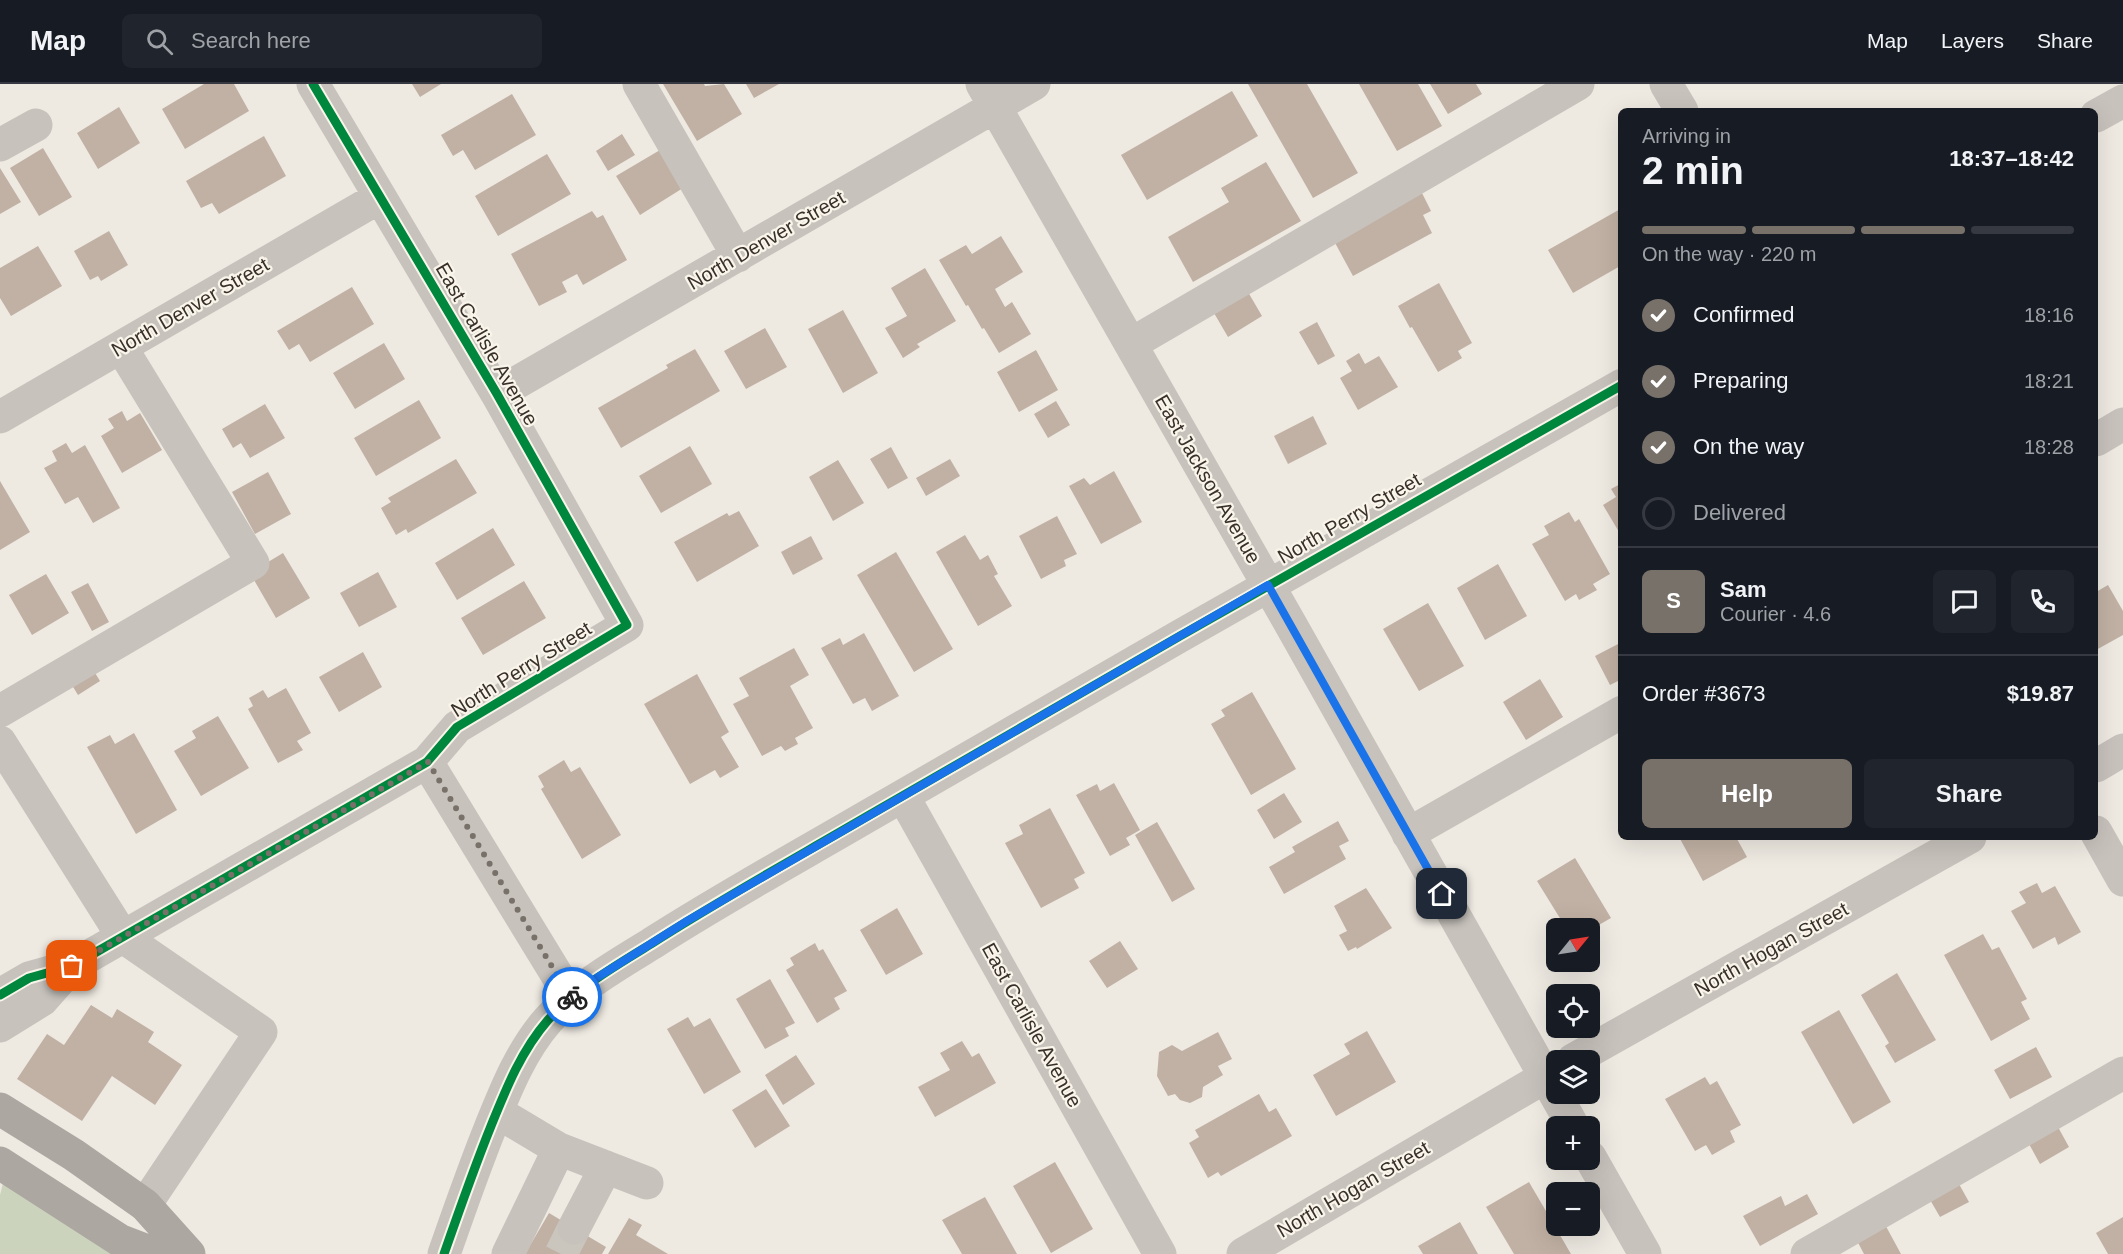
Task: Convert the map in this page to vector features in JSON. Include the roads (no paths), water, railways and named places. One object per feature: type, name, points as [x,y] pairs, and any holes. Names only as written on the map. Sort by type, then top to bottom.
[{"type":"main road","points":[[0,1109],[74,1155],[145,1205],[189,1254]]},
{"type":"main road","points":[[0,1163],[121,1241],[155,1254]]},
{"type":"street","name":"East Carlisle Avenue","points":[[314,84],[497,394],[627,625]]},
{"type":"street","points":[[639,84],[738,256]]},
{"type":"street","name":"North Denver Street","points":[[497,394],[738,256],[989,95],[1034,84]]},
{"type":"street","points":[[1131,344],[1578,84]]},
{"type":"street","points":[[1666,84],[1680,108]]},
{"type":"street","name":"East Jackson Avenue","points":[[989,95],[1408,834],[1546,1065]]},
{"type":"street","points":[[2098,115],[2123,101]]},
{"type":"street","points":[[0,145],[36,125]]},
{"type":"street","name":"North Denver Street","points":[[0,417],[380,197]]},
{"type":"street","points":[[0,711],[253,563],[121,347]]},
{"type":"street","name":"North Perry Street","points":[[470,1178],[497,1112],[528,1046],[571,998],[598,977],[687,921],[903,796],[1268,585],[1618,387]]},
{"type":"street","points":[[2098,440],[2123,424]]},
{"type":"street","name":"North Perry Street","points":[[0,995],[29,978],[72,966],[428,762],[458,727],[627,625]]},
{"type":"street","points":[[1408,834],[1618,714]]},
{"type":"street","points":[[0,742],[123,938],[261,1032],[145,1205]]},
{"type":"street","points":[[2098,765],[2123,750]]},
{"type":"street","points":[[428,762],[571,998]]},
{"type":"street","name":"East Carlisle Avenue","points":[[903,796],[1160,1254]]},
{"type":"street","points":[[2098,836],[2123,880]]},
{"type":"street","name":"North Hogan Street","points":[[1591,1050],[1965,840]]},
{"type":"street","name":"North Perry Street","points":[[0,1026],[42,1000],[72,966]]},
{"type":"street","points":[[1807,1254],[2123,1073]]},
{"type":"street","name":"North Hogan Street","points":[[1243,1254],[1546,1076]]},
{"type":"street","points":[[497,1112],[559,1149],[647,1183]]},
{"type":"street","points":[[508,1254],[559,1149]]},
{"type":"street","points":[[574,1228],[606,1167]]},
{"type":"street","points":[[1597,1170],[1645,1254]]},
{"type":"street","points":[[421,1254],[470,1178]]},
{"type":"street","points":[[444,1254],[470,1178]]},
{"type":"tunnel","points":[[561,1254],[574,1228]]}]
